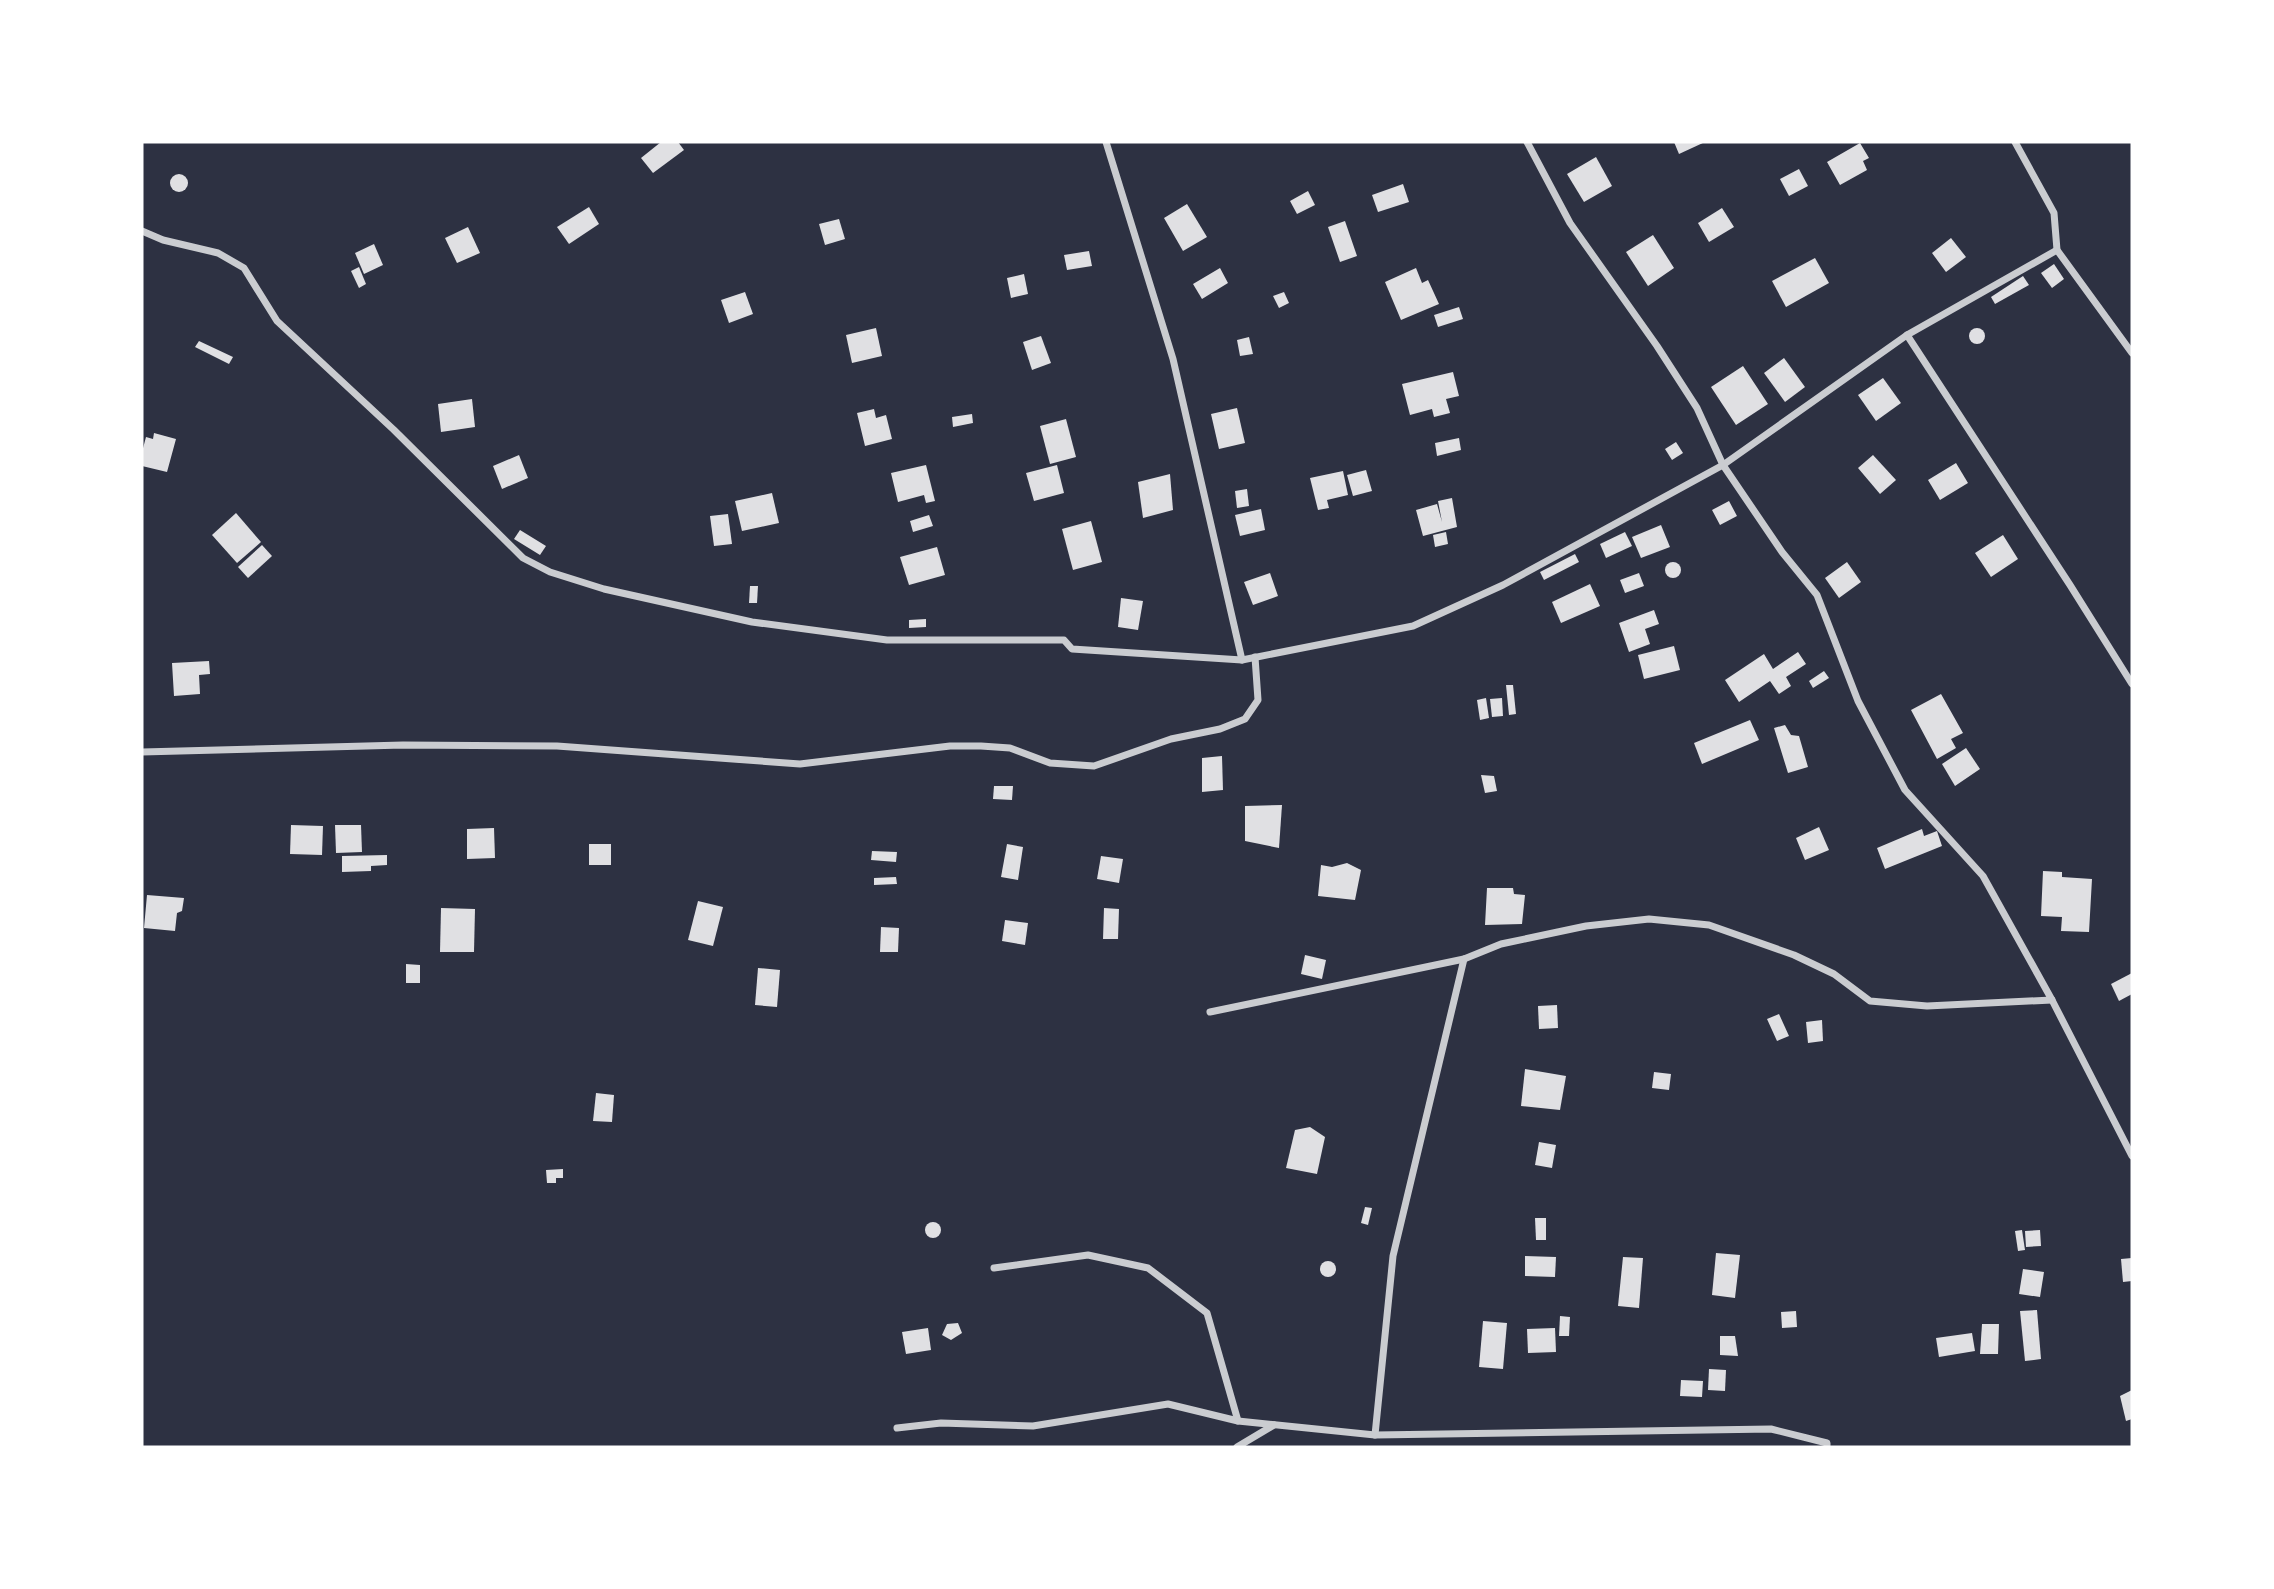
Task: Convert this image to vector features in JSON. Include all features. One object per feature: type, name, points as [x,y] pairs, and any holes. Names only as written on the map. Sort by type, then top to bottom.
[{"type":"street","points":[[1106,142],[1173,359],[1242,660]]},
{"type":"street","points":[[1527,142],[1570,223],[1657,346],[1697,408],[1723,465],[1782,552],[1818,595],[1858,701],[1905,790],[1983,876],[2052,1000],[2132,1156]]},
{"type":"street","points":[[2015,142],[2054,213],[2057,250],[2132,353]]},
{"type":"street","points":[[142,231],[163,240],[218,253],[244,268],[277,321],[394,430],[523,558],[550,572],[604,589],[752,622],[887,640],[1064,640],[1072,649],[1242,660],[1413,626],[1503,584],[1723,465],[1907,335],[2057,250]]},
{"type":"street","points":[[1907,335],[2132,684]]},
{"type":"street","points":[[142,752],[402,745],[557,747],[800,764],[950,746],[981,746],[1010,748],[1050,763],[1094,766],[1171,739],[1220,729],[1245,719],[1258,700],[1255,657]]},
{"type":"street","points":[[1210,1012],[1464,959],[1501,944],[1586,926],[1649,919],[1709,925],[1794,955],[1834,974],[1870,1001],[1927,1006],[2052,1000]]},
{"type":"street","points":[[1375,1435],[1393,1256],[1464,959]]},
{"type":"street","points":[[994,1268],[1088,1255],[1148,1268],[1207,1313],[1238,1420]]},
{"type":"street","points":[[897,1428],[941,1423],[1033,1426],[1168,1405],[1238,1420],[1375,1435],[1771,1429],[1827,1443],[1828,1447]]},
{"type":"street","points":[[1237,1447],[1275,1424]]},
{"type":"building","points":[[661,142],[678,142],[684,150],[653,173],[641,158]]},
{"type":"building","points":[[1674,142],[1705,142],[1679,154]]},
{"type":"building","points":[[1860,143],[1869,158],[1863,161],[1867,170],[1840,185],[1827,162]]},
{"type":"building","points":[[1596,157],[1612,186],[1584,202],[1567,174]]},
{"type":"building","points":[[1799,169],[1808,186],[1789,196],[1780,179]]},
{"type":"building","points":[[179,174],[185,177],[188,183],[185,189],[179,192],[173,189],[170,183],[173,177]]},
{"type":"building","points":[[1403,184],[1409,202],[1378,212],[1372,195]]},
{"type":"building","points":[[1308,191],[1315,205],[1297,214],[1290,201]]},
{"type":"building","points":[[1187,204],[1207,237],[1183,251],[1164,218]]},
{"type":"building","points":[[589,207],[599,224],[569,244],[557,227]]},
{"type":"building","points":[[1722,208],[1734,227],[1709,242],[1698,223]]},
{"type":"building","points":[[839,219],[845,239],[825,245],[819,224]]},
{"type":"building","points":[[1345,221],[1357,256],[1340,262],[1328,227]]},
{"type":"building","points":[[468,227],[480,253],[457,263],[445,238]]},
{"type":"building","points":[[1653,235],[1674,268],[1648,286],[1626,252]]},
{"type":"building","points":[[1951,238],[1966,257],[1946,272],[1932,253]]},
{"type":"building","points":[[374,244],[383,265],[364,274],[355,253]]},
{"type":"building","points":[[1089,251],[1092,266],[1067,270],[1064,255]]},
{"type":"building","points":[[1815,258],[1829,283],[1786,307],[1772,281]]},
{"type":"building","points":[[2054,264],[2064,279],[2052,288],[2041,273]]},
{"type":"building","points":[[359,267],[366,284],[359,288],[351,271]]},
{"type":"building","points":[[1220,268],[1228,283],[1202,299],[1193,284]]},
{"type":"building","points":[[1416,268],[1422,283],[1428,280],[1439,304],[1401,320],[1385,282]]},
{"type":"building","points":[[1024,274],[1028,294],[1011,298],[1007,278]]},
{"type":"building","points":[[2023,276],[2029,285],[1995,304],[1991,297]]},
{"type":"building","points":[[745,292],[753,314],[729,323],[721,300]]},
{"type":"building","points":[[1284,292],[1289,303],[1279,308],[1273,296]]},
{"type":"building","points":[[1459,307],[1463,319],[1438,327],[1434,315]]},
{"type":"building","points":[[876,328],[882,356],[852,363],[846,335]]},
{"type":"building","points":[[1977,328],[1983,330],[1983,342],[1977,344],[1971,342],[1969,336],[1971,330]]},
{"type":"building","points":[[1041,336],[1051,363],[1032,370],[1023,342]]},
{"type":"building","points":[[1249,337],[1253,354],[1240,356],[1237,340]]},
{"type":"building","points":[[199,341],[233,357],[229,364],[195,347]]},
{"type":"building","points":[[1784,358],[1805,387],[1785,402],[1764,373]]},
{"type":"building","points":[[1743,366],[1768,404],[1736,425],[1711,387]]},
{"type":"building","points":[[1453,372],[1459,396],[1446,399],[1450,413],[1434,417],[1432,409],[1410,415],[1402,384]]},
{"type":"building","points":[[1883,378],[1901,403],[1876,421],[1858,395]]},
{"type":"building","points":[[472,399],[475,427],[441,432],[438,404]]},
{"type":"building","points":[[1237,408],[1245,443],[1219,449],[1211,414]]},
{"type":"building","points":[[874,409],[876,418],[886,415],[892,439],[865,446],[857,413]]},
{"type":"building","points":[[972,414],[973,423],[953,427],[952,417]]},
{"type":"building","points":[[1066,419],[1076,457],[1050,464],[1040,426]]},
{"type":"building","points":[[154,433],[176,439],[167,472],[142,466],[146,437],[153,439]]},
{"type":"building","points":[[1459,438],[1461,450],[1437,456],[1435,443]]},
{"type":"building","points":[[1676,442],[1683,453],[1672,460],[1665,449]]},
{"type":"building","points":[[519,455],[528,478],[502,489],[493,466]]},
{"type":"building","points":[[1873,455],[1896,480],[1880,494],[1858,468]]},
{"type":"building","points":[[1956,463],[1968,483],[1940,500],[1928,480]]},
{"type":"building","points":[[926,465],[935,501],[926,503],[924,495],[898,502],[891,473]]},
{"type":"building","points":[[1057,465],[1064,493],[1034,501],[1026,473]]},
{"type":"building","points":[[1366,470],[1372,491],[1353,496],[1347,475]]},
{"type":"building","points":[[1343,471],[1348,495],[1327,500],[1329,508],[1318,510],[1310,478]]},
{"type":"building","points":[[1170,474],[1173,510],[1143,518],[1138,482]]},
{"type":"building","points":[[1247,489],[1249,506],[1237,508],[1235,491]]},
{"type":"building","points":[[772,493],[779,523],[742,531],[735,501]]},
{"type":"building","points":[[1452,498],[1457,527],[1423,536],[1416,510],[1437,504],[1442,522],[1438,501]]},
{"type":"building","points":[[1729,501],[1737,516],[1720,525],[1712,510]]},
{"type":"building","points":[[1261,509],[1265,530],[1240,536],[1235,515]]},
{"type":"building","points":[[236,513],[261,542],[237,563],[212,535]]},
{"type":"building","points":[[728,514],[732,544],[714,546],[710,516]]},
{"type":"building","points":[[929,515],[933,526],[913,532],[910,521]]},
{"type":"building","points":[[1091,521],[1102,562],[1073,570],[1062,529]]},
{"type":"building","points":[[1661,525],[1670,547],[1641,558],[1632,537]]},
{"type":"building","points":[[520,530],[546,546],[540,555],[514,539]]},
{"type":"building","points":[[1446,532],[1448,544],[1435,547],[1433,535]]},
{"type":"building","points":[[1625,532],[1632,546],[1606,558],[1600,544]]},
{"type":"building","points":[[2003,535],[2018,559],[1991,577],[1975,553]]},
{"type":"building","points":[[262,545],[272,556],[248,578],[238,567]]},
{"type":"building","points":[[937,547],[945,575],[909,585],[900,557]]},
{"type":"building","points":[[1575,554],[1579,562],[1544,580],[1540,572]]},
{"type":"building","points":[[1673,562],[1681,570],[1673,578],[1665,570]]},
{"type":"building","points":[[1847,562],[1861,582],[1839,598],[1825,578]]},
{"type":"building","points":[[1270,573],[1278,596],[1253,605],[1244,582]]},
{"type":"building","points":[[1639,573],[1644,586],[1625,593],[1620,580]]},
{"type":"building","points":[[1590,584],[1600,606],[1561,623],[1552,602]]},
{"type":"building","points":[[750,586],[758,586],[757,603],[749,603]]},
{"type":"building","points":[[1121,598],[1143,601],[1138,630],[1118,627]]},
{"type":"building","points":[[1654,610],[1659,624],[1645,629],[1650,644],[1629,652],[1619,623]]},
{"type":"building","points":[[926,619],[926,627],[909,628],[909,620]]},
{"type":"building","points":[[1674,646],[1680,670],[1644,679],[1638,655]]},
{"type":"building","points":[[1798,652],[1806,664],[1786,677],[1791,686],[1779,694],[1770,681],[1739,702],[1725,680],[1764,654],[1773,669]]},
{"type":"building","points":[[209,661],[210,674],[199,675],[200,694],[174,696],[172,663]]},
{"type":"building","points":[[1824,671],[1829,678],[1813,688],[1809,681]]},
{"type":"building","points":[[1506,685],[1513,685],[1516,714],[1509,715]]},
{"type":"building","points":[[1941,694],[1963,733],[1951,739],[1956,748],[1937,759],[1911,710]]},
{"type":"building","points":[[1486,698],[1489,718],[1480,720],[1477,700]]},
{"type":"building","points":[[1502,698],[1503,716],[1492,717],[1490,699]]},
{"type":"building","points":[[1750,720],[1759,740],[1702,764],[1694,743]]},
{"type":"building","points":[[1785,725],[1791,735],[1799,736],[1808,767],[1788,773],[1774,728]]},
{"type":"building","points":[[1966,748],[1980,769],[1955,786],[1942,764]]},
{"type":"building","points":[[1222,756],[1223,790],[1202,792],[1202,758]]},
{"type":"building","points":[[1481,775],[1494,776],[1497,791],[1485,793]]},
{"type":"building","points":[[994,786],[1013,786],[1012,800],[993,799]]},
{"type":"building","points":[[1282,805],[1279,848],[1245,841],[1245,806]]},
{"type":"building","points":[[291,825],[323,826],[322,855],[290,854]]},
{"type":"building","points":[[335,825],[361,825],[362,852],[336,853]]},
{"type":"building","points":[[1819,827],[1829,850],[1805,860],[1796,838]]},
{"type":"building","points":[[494,828],[495,858],[467,859],[467,829]]},
{"type":"building","points":[[1922,829],[1924,836],[1937,831],[1942,846],[1885,869],[1877,848]]},
{"type":"building","points":[[589,844],[611,844],[611,865],[589,865]]},
{"type":"building","points":[[1007,844],[1023,847],[1018,880],[1001,877]]},
{"type":"building","points":[[872,851],[897,852],[896,862],[871,860]]},
{"type":"building","points":[[387,855],[387,865],[371,866],[371,871],[342,872],[342,856]]},
{"type":"building","points":[[1101,856],[1123,859],[1119,883],[1097,879]]},
{"type":"building","points":[[1347,863],[1361,870],[1355,900],[1318,896],[1321,865],[1332,867]]},
{"type":"building","points":[[2043,871],[2062,872],[2062,877],[2092,879],[2089,932],[2061,931],[2062,917],[2041,916]]},
{"type":"building","points":[[896,877],[897,884],[874,885],[874,878]]},
{"type":"building","points":[[1487,888],[1513,888],[1514,894],[1525,895],[1522,924],[1485,925]]},
{"type":"building","points":[[147,895],[184,898],[182,911],[177,913],[175,931],[144,928]]},
{"type":"building","points":[[698,901],[723,907],[713,946],[688,940]]},
{"type":"building","points":[[441,908],[475,909],[474,952],[440,952]]},
{"type":"building","points":[[1104,908],[1119,909],[1118,939],[1103,939]]},
{"type":"building","points":[[1005,920],[1028,923],[1025,945],[1002,941]]},
{"type":"building","points":[[881,927],[899,928],[898,952],[880,952]]},
{"type":"building","points":[[1305,955],[1326,960],[1322,979],[1301,974]]},
{"type":"building","points":[[406,964],[420,965],[420,983],[406,983]]},
{"type":"building","points":[[758,968],[780,970],[777,1007],[755,1005]]},
{"type":"building","points":[[2132,973],[2132,994],[2119,1001],[2111,984]]},
{"type":"building","points":[[1557,1005],[1558,1028],[1539,1029],[1538,1006]]},
{"type":"building","points":[[1779,1014],[1789,1036],[1777,1041],[1767,1019]]},
{"type":"building","points":[[1822,1020],[1823,1041],[1808,1043],[1806,1022]]},
{"type":"building","points":[[1525,1069],[1566,1076],[1560,1110],[1521,1106]]},
{"type":"building","points":[[1654,1072],[1671,1074],[1669,1090],[1652,1088]]},
{"type":"building","points":[[596,1093],[614,1095],[612,1122],[593,1121]]},
{"type":"building","points":[[1310,1127],[1325,1137],[1317,1174],[1286,1168],[1295,1130]]},
{"type":"building","points":[[1539,1142],[1556,1145],[1552,1168],[1535,1165]]},
{"type":"building","points":[[563,1169],[563,1178],[556,1178],[556,1183],[547,1183],[546,1170]]},
{"type":"building","points":[[1365,1207],[1372,1208],[1368,1225],[1361,1223]]},
{"type":"building","points":[[1535,1218],[1546,1218],[1546,1240],[1536,1240]]},
{"type":"building","points":[[933,1222],[941,1230],[933,1238],[925,1230]]},
{"type":"building","points":[[2022,1230],[2025,1250],[2018,1251],[2015,1231]]},
{"type":"building","points":[[2040,1230],[2041,1246],[2026,1247],[2025,1231]]},
{"type":"building","points":[[1716,1253],[1740,1255],[1735,1298],[1712,1295]]},
{"type":"building","points":[[1525,1256],[1556,1257],[1555,1277],[1525,1276]]},
{"type":"building","points":[[1623,1257],[1643,1258],[1639,1308],[1618,1306]]},
{"type":"building","points":[[2132,1258],[2132,1281],[2123,1282],[2121,1259]]},
{"type":"building","points":[[1328,1261],[1334,1263],[1334,1275],[1328,1277],[1322,1275],[1320,1269],[1322,1263]]},
{"type":"building","points":[[2023,1269],[2044,1272],[2040,1297],[2019,1294]]},
{"type":"building","points":[[2037,1310],[2041,1359],[2025,1361],[2020,1311]]},
{"type":"building","points":[[1796,1311],[1797,1327],[1782,1328],[1781,1312]]},
{"type":"building","points":[[1560,1316],[1570,1317],[1569,1336],[1559,1336]]},
{"type":"building","points":[[1483,1321],[1507,1323],[1503,1369],[1479,1367]]},
{"type":"building","points":[[958,1323],[962,1333],[951,1340],[942,1335],[947,1324]]},
{"type":"building","points":[[1982,1324],[1999,1324],[1998,1354],[1980,1354]]},
{"type":"building","points":[[928,1328],[931,1350],[906,1354],[902,1332]]},
{"type":"building","points":[[1555,1328],[1556,1352],[1528,1353],[1527,1329]]},
{"type":"building","points":[[1972,1333],[1975,1351],[1939,1357],[1936,1338]]},
{"type":"building","points":[[1720,1336],[1735,1336],[1738,1356],[1720,1355]]},
{"type":"building","points":[[1709,1369],[1726,1370],[1725,1391],[1708,1390]]},
{"type":"building","points":[[1681,1380],[1703,1381],[1702,1397],[1680,1396]]},
{"type":"building","points":[[2132,1390],[2132,1419],[2126,1421],[2120,1396]]}]
